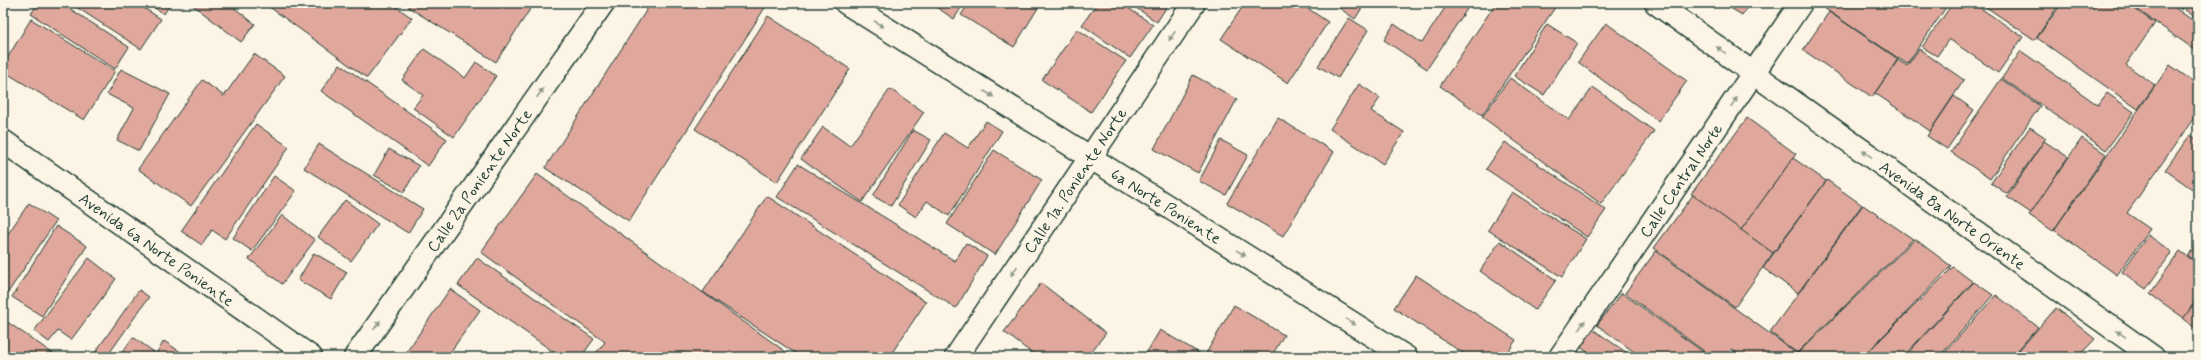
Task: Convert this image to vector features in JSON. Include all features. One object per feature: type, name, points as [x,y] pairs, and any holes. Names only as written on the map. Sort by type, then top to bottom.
[{"type":"street","name":"Calle 2a Poniente Norte","points":[[355,357],[603,3]]},
{"type":"street","name":"6a Norte Poniente","points":[[846,3],[1090,159],[1406,357]]},
{"type":"street","name":"Calle 1a. Poniente Norte","points":[[956,357],[1194,3]]},
{"type":"street","name":"Avenida 8a Norte Oriente","points":[[1656,3],[2153,357]]},
{"type":"street","name":"Calle Central Norte","points":[[1560,357],[1801,3]]},
{"type":"street","name":"Avenida 6a Norte Poniente","points":[[3,141],[311,357]]},
{"type":"building","points":[[38,3],[61,3],[129,47],[115,69],[31,14]]},
{"type":"building","points":[[70,3],[136,3],[161,19],[141,49]]},
{"type":"building","points":[[147,3],[171,3],[164,14]]},
{"type":"building","points":[[190,3],[228,3],[255,24],[241,42]]},
{"type":"building","points":[[264,3],[364,3],[367,6],[370,3],[391,3],[412,18],[367,78]]},
{"type":"building","points":[[410,3],[534,3],[496,62],[408,7]]},
{"type":"building","points":[[651,3],[761,3],[766,6],[629,221],[545,168]]},
{"type":"building","points":[[930,3],[964,3],[954,19]]},
{"type":"building","points":[[969,3],[1010,3],[1014,6],[1016,3],[1041,3],[1014,47],[961,15]]},
{"type":"building","points":[[1097,3],[1121,3],[1153,25],[1130,58],[1082,25]]},
{"type":"building","points":[[1129,3],[1169,3],[1157,22]]},
{"type":"building","points":[[1245,3],[1300,3],[1328,22],[1288,83],[1221,39]]},
{"type":"building","points":[[1332,3],[1365,3],[1355,19]]},
{"type":"building","points":[[1448,3],[1471,3],[1427,69],[1384,40],[1394,24],[1422,43]]},
{"type":"building","points":[[1496,3],[1558,3],[1482,115],[1440,86]]},
{"type":"building","points":[[1722,3],[1750,3],[1742,15]]},
{"type":"building","points":[[1827,3],[1949,3],[1907,64],[1824,8]]},
{"type":"building","points":[[1953,3],[1973,3],[2023,37],[1998,73],[1949,39],[1937,56],[1922,47]]},
{"type":"building","points":[[1980,3],[2060,3],[2035,40]]},
{"type":"building","points":[[2062,3],[2126,3],[2155,23],[2126,65],[2155,85],[2138,109],[2037,38]]},
{"type":"building","points":[[2128,3],[2168,3],[2198,24],[2198,52]]},
{"type":"building","points":[[2172,3],[2187,3],[2182,10]]},
{"type":"building","points":[[2191,3],[2198,3],[2198,19],[2185,10]]},
{"type":"building","points":[[1829,12],[1898,59],[1872,97],[1803,50]]},
{"type":"building","points":[[768,16],[850,69],[777,182],[695,129]]},
{"type":"building","points":[[1349,18],[1368,30],[1338,78],[1318,66]]},
{"type":"building","points":[[31,19],[115,71],[84,120],[3,71],[3,65]]},
{"type":"building","points":[[1606,23],[1687,81],[1658,121],[1578,62]]},
{"type":"building","points":[[1547,24],[1577,43],[1544,95],[1514,76]]},
{"type":"building","points":[[1077,29],[1126,61],[1091,112],[1042,80]]},
{"type":"building","points":[[424,49],[465,78],[476,62],[496,76],[454,137],[413,108],[423,95],[402,80]]},
{"type":"building","points":[[1919,49],[1964,80],[1930,131],[1875,93],[1898,60],[1907,66]]},
{"type":"building","points":[[2021,51],[2098,105],[2107,93],[2134,112],[2106,150],[2002,78]]},
{"type":"building","points":[[254,54],[285,76],[191,206],[138,169],[202,80],[224,96]]},
{"type":"building","points":[[340,64],[447,139],[428,166],[321,91]]},
{"type":"building","points":[[2170,65],[2198,85],[2198,112],[2127,213],[2150,229],[2117,275],[2054,230]]},
{"type":"building","points":[[121,69],[170,94],[139,151],[117,140],[134,108],[107,94]]},
{"type":"building","points":[[1193,75],[1237,99],[1198,173],[1154,149]]},
{"type":"building","points":[[1510,78],[1569,120],[1593,87],[1654,131],[1601,204],[1482,117]]},
{"type":"building","points":[[2001,79],[2040,106],[1990,179],[1951,152]]},
{"type":"building","points":[[1359,84],[1380,98],[1371,111],[1404,132],[1383,164],[1330,129]]},
{"type":"building","points":[[890,89],[924,112],[862,202],[801,159],[823,127],[850,146]]},
{"type":"building","points":[[1954,96],[1974,110],[1947,149],[1927,136]]},
{"type":"building","points":[[1278,118],[1334,152],[1283,236],[1227,203]]},
{"type":"building","points":[[1747,118],[1796,154],[1741,230],[1691,194]]},
{"type":"building","points":[[986,121],[1002,131],[949,216],[927,201],[916,217],[898,205],[944,133],[968,148]]},
{"type":"building","points":[[256,124],[289,147],[225,239],[212,230],[202,245],[181,231]]},
{"type":"building","points":[[2030,127],[2046,138],[2007,194],[1991,183]]},
{"type":"building","points":[[913,130],[931,140],[891,206],[873,196]]},
{"type":"building","points":[[2190,135],[2198,140],[2198,193],[2165,170]]},
{"type":"building","points":[[2082,138],[2106,154],[2053,231],[2029,215]]},
{"type":"building","points":[[1221,140],[1248,155],[1226,195],[1199,181]]},
{"type":"building","points":[[2044,141],[2068,157],[2031,213],[2007,197]]},
{"type":"building","points":[[1505,142],[1606,210],[1587,237],[1486,169]]},
{"type":"building","points":[[319,144],[423,209],[408,233],[304,168]]},
{"type":"building","points":[[389,149],[419,166],[404,192],[374,175]]},
{"type":"building","points":[[994,150],[1042,180],[995,255],[947,224]]},
{"type":"building","points":[[1793,158],[1826,181],[1773,253],[1741,230]]},
{"type":"building","points":[[798,164],[955,261],[966,243],[987,256],[956,308],[777,197]]},
{"type":"building","points":[[537,174],[793,357],[593,357],[605,342],[481,252]]},
{"type":"building","points":[[274,176],[296,191],[252,251],[233,238]]},
{"type":"building","points":[[1827,180],[1862,205],[1798,293],[1763,268]]},
{"type":"building","points":[[1512,192],[1586,239],[1562,277],[1488,230]]},
{"type":"building","points":[[1693,195],[1773,253],[1735,307],[1654,248]]},
{"type":"building","points":[[767,196],[926,302],[889,357],[801,357],[703,292]]},
{"type":"building","points":[[345,200],[378,224],[351,261],[318,237]]},
{"type":"building","points":[[29,203],[56,221],[3,300],[3,241]]},
{"type":"building","points":[[1863,205],[1913,239],[1797,353],[1770,332]]},
{"type":"building","points":[[282,215],[315,240],[282,284],[249,259]]},
{"type":"building","points":[[56,226],[87,246],[42,316],[12,297]]},
{"type":"building","points":[[2148,235],[2172,252],[2146,289],[2122,272]]},
{"type":"building","points":[[1915,239],[1951,266],[1863,357],[1803,357],[1798,353]]},
{"type":"building","points":[[1500,241],[1556,280],[1535,310],[1480,271]]},
{"type":"building","points":[[2198,242],[2198,262],[2188,256]]},
{"type":"building","points":[[1656,251],[1802,357],[1742,357],[1731,349],[1725,357],[1712,357],[1625,293]]},
{"type":"building","points":[[2180,251],[2198,264],[2198,297],[2184,318],[2150,294]]},
{"type":"building","points":[[314,253],[347,272],[331,299],[298,280]]},
{"type":"building","points":[[89,258],[116,279],[71,340],[58,331],[49,342],[34,331]]},
{"type":"building","points":[[477,258],[594,339],[581,357],[561,357],[458,285]]},
{"type":"building","points":[[1953,267],[1973,282],[1903,357],[1863,357]]},
{"type":"building","points":[[1416,275],[1516,340],[1505,357],[1469,357],[1394,308]]},
{"type":"building","points":[[1974,282],[1993,295],[1939,357],[1904,357]]},
{"type":"building","points":[[1041,283],[1106,333],[1087,357],[1037,357],[1004,332]]},
{"type":"building","points":[[450,289],[480,310],[447,357],[403,357]]},
{"type":"building","points":[[139,290],[149,297],[108,355],[111,357],[92,357]]},
{"type":"building","points":[[1622,293],[1706,354],[1704,357],[1641,357],[1597,325]]},
{"type":"building","points":[[1996,295],[2038,327],[2012,357],[1941,357]]},
{"type":"building","points":[[2198,298],[2198,330],[2183,319]]},
{"type":"building","points":[[1234,305],[1284,335],[1271,357],[1204,357]]},
{"type":"building","points":[[2056,308],[2095,339],[2078,357],[2013,357]]},
{"type":"building","points":[[3,319],[58,357],[3,357]]},
{"type":"building","points":[[1591,328],[1633,357],[1589,357],[1591,355],[1579,346]]},
{"type":"building","points":[[1160,330],[1201,354],[1199,357],[1144,357]]},
{"type":"building","points":[[133,337],[154,352],[150,357],[119,357]]},
{"type":"building","points":[[164,341],[185,355],[183,357],[154,357]]}]
